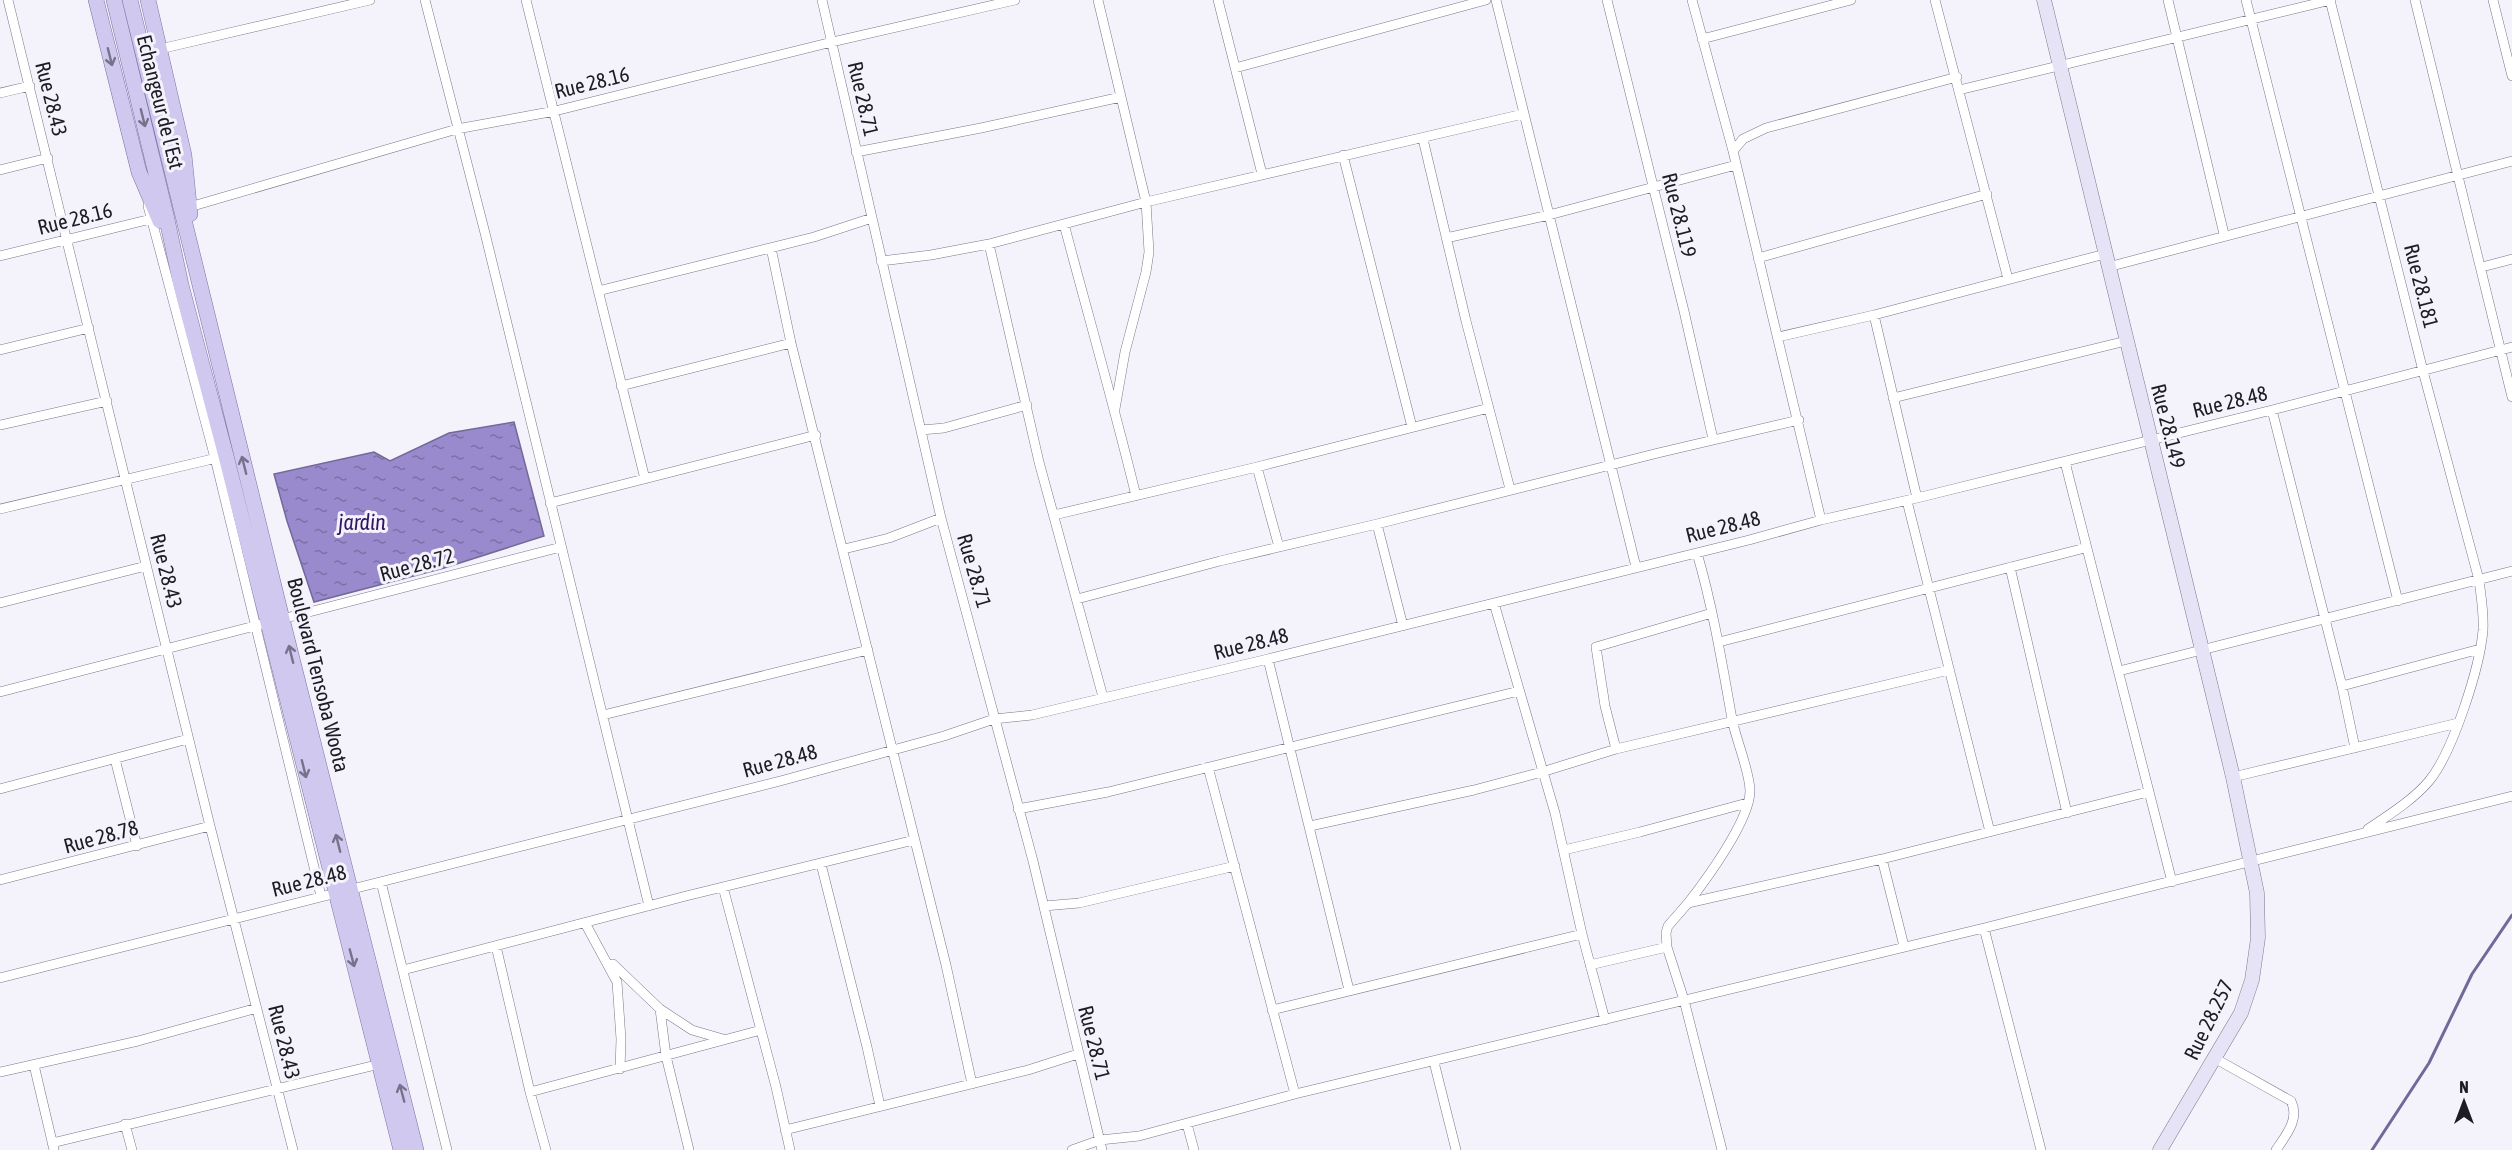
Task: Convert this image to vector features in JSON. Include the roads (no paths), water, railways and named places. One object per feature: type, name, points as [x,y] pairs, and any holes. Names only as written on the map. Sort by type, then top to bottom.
[{"type":"main road","points":[[96,0],[139,172],[158,217]]},
{"type":"main road","name":"Echangeur de l´Est","points":[[114,0],[158,217]]},
{"type":"main road","name":"Echangeur de l´Est","points":[[130,0],[185,208]]},
{"type":"main road","points":[[148,0],[184,155],[185,208]]},
{"type":"main road","name":"Boulevard Tensoba Woota","points":[[185,208],[269,622],[401,1150]]},
{"type":"main road","name":"Boulevard Tensoba Woota","points":[[158,217],[181,285],[221,457],[269,622]]},
{"type":"main road","name":"Boulevard Tensoba Woota","points":[[335,892],[416,1150]]},
{"type":"street","points":[[318,0],[320,11]]},
{"type":"street","points":[[160,49],[370,0]]},
{"type":"street","points":[[425,0],[485,233],[649,906]]},
{"type":"street","points":[[526,0],[645,479]]},
{"type":"street","name":"Rue 28.71","points":[[822,0],[940,518],[1044,906],[1101,1145]]},
{"type":"street","name":"Rue 28.16","points":[[185,208],[457,129],[555,111],[832,42],[1015,0]]},
{"type":"street","points":[[1098,0],[1146,202],[1149,252],[1125,352],[1115,410]]},
{"type":"street","points":[[1218,0],[1262,174]]},
{"type":"street","points":[[1236,68],[1486,0]]},
{"type":"street","points":[[1496,0],[1636,567]]},
{"type":"street","name":"Rue 28.119","points":[[1607,0],[1713,439]]},
{"type":"street","points":[[1692,0],[1733,151],[1821,520]]},
{"type":"street","points":[[1702,39],[1851,0]]},
{"type":"street","points":[[1935,0],[2008,279]]},
{"type":"street","name":"Rue 28.149","points":[[2044,0],[2252,861]]},
{"type":"street","points":[[2168,0],[2224,234]]},
{"type":"street","points":[[2246,0],[2398,601]]},
{"type":"street","points":[[1959,90],[2330,0]]},
{"type":"street","name":"Rue 28.181","points":[[2330,0],[2423,371],[2479,580],[2483,614],[2480,650],[2458,723],[2439,768],[2427,783],[2402,805],[2363,833]]},
{"type":"street","points":[[2415,0],[2512,397]]},
{"type":"street","points":[[2493,0],[2512,76]]},
{"type":"street","name":"Rue 28.43","points":[[6,6],[30,86],[188,739],[293,1150]]},
{"type":"street","points":[[1733,151],[1743,140],[1766,128],[1957,77]]},
{"type":"street","points":[[0,93],[30,86]]},
{"type":"street","points":[[856,152],[981,128],[1121,97]]},
{"type":"street","points":[[881,261],[931,255],[989,244],[1146,202],[1523,114]]},
{"type":"street","points":[[1423,139],[1510,489]]},
{"type":"street","points":[[1343,155],[1412,427]]},
{"type":"street","points":[[0,170],[48,158]]},
{"type":"street","points":[[1778,337],[1874,315],[2008,279],[2224,234],[2512,161]]},
{"type":"street","points":[[1446,238],[1549,214],[1736,165]]},
{"type":"street","points":[[1758,258],[1987,194]]},
{"type":"street","name":"Rue 28.16","points":[[0,256],[158,217]]},
{"type":"street","points":[[0,509],[221,457],[158,217]]},
{"type":"street","points":[[598,291],[814,237],[872,218]]},
{"type":"street","points":[[1064,224],[1136,496]]},
{"type":"street","points":[[989,244],[1026,405],[1103,697]]},
{"type":"street","points":[[771,248],[791,343],[816,435],[946,965],[972,1084]]},
{"type":"street","points":[[2482,267],[2512,259]]},
{"type":"street","points":[[1874,315],[1917,498]]},
{"type":"street","points":[[0,350],[89,328]]},
{"type":"street","points":[[1893,398],[2126,341]]},
{"type":"street","points":[[621,386],[791,343]]},
{"type":"street","name":"Rue 28.48","points":[[0,978],[784,780],[994,719],[1032,715],[1403,626],[1821,520],[2150,441],[2512,347]]},
{"type":"street","points":[[0,425],[107,401]]},
{"type":"street","points":[[921,430],[944,428],[1026,405]]},
{"type":"street","points":[[1054,515],[1257,467],[1489,408]]},
{"type":"street","points":[[2272,410],[2342,686],[2355,748]]},
{"type":"street","points":[[1077,599],[1510,489],[1799,420]]},
{"type":"street","points":[[550,503],[816,435]]},
{"type":"street","points":[[2065,462],[2085,548],[2119,671],[2172,882]]},
{"type":"street","points":[[1257,467],[1279,547]]},
{"type":"street","points":[[1907,501],[1990,832]]},
{"type":"street","points":[[844,549],[889,537],[940,518]]},
{"type":"street","points":[[1377,524],[1403,626]]},
{"type":"street","name":"Rue 28.72","points":[[0,692],[167,651],[269,622],[561,547]]},
{"type":"street","points":[[1719,642],[2085,548]]},
{"type":"street","points":[[1697,553],[1719,642],[1733,721],[1749,785],[1748,803],[1722,853],[1688,903],[1668,926],[1666,933],[1667,947],[1684,1000],[1722,1150]]},
{"type":"street","points":[[0,603],[146,566]]},
{"type":"street","points":[[2010,567],[2067,813]]},
{"type":"street","points":[[2119,671],[2512,571]]},
{"type":"street","points":[[1494,603],[1542,772],[1556,813],[1582,934],[1605,1020]]},
{"type":"street","points":[[1616,749],[1605,706],[1596,647],[1712,613]]},
{"type":"street","points":[[603,715],[868,650]]},
{"type":"street","points":[[2342,686],[2480,650]]},
{"type":"street","points":[[1268,659],[1349,990]]},
{"type":"street","points":[[1310,826],[1542,772],[1616,749],[1949,670]]},
{"type":"street","points":[[1018,809],[1108,792],[1519,691]]},
{"type":"street","points":[[2233,777],[2458,723]]},
{"type":"street","points":[[0,789],[188,739]]},
{"type":"street","points":[[115,759],[137,846]]},
{"type":"street","points":[[1208,767],[1295,1094]]},
{"type":"street","points":[[1688,903],[1882,859],[2148,792]]},
{"type":"street","points":[[1072,1150],[1139,1136],[1295,1094],[2172,882],[2512,795]]},
{"type":"street","points":[[1564,850],[1748,803]]},
{"type":"street","name":"Rue 28.78","points":[[0,880],[210,826]]},
{"type":"street","points":[[403,970],[914,840]]},
{"type":"street","points":[[1882,859],[1904,946]]},
{"type":"street","name":"Rue 28.257","points":[[2160,1150],[2216,1059],[2241,1013],[2254,968],[2258,938],[2252,861]]},
{"type":"street","points":[[821,864],[880,1106]]},
{"type":"street","points":[[1044,906],[1079,903],[1235,866]]},
{"type":"street","points":[[381,882],[447,1150]]},
{"type":"street","points":[[723,887],[790,1150]]},
{"type":"street","points":[[585,923],[605,956],[617,982],[621,1039],[620,1069]]},
{"type":"street","points":[[1984,928],[2041,1150]]},
{"type":"street","points":[[1272,1010],[1582,934]]},
{"type":"street","points":[[496,946],[546,1150]]},
{"type":"street","points":[[1590,965],[1667,947]]},
{"type":"street","points":[[605,956],[660,1009],[692,1030],[726,1039]]},
{"type":"street","points":[[0,1072],[138,1041],[257,1008]]},
{"type":"street","points":[[660,1009],[666,1056],[689,1150]]},
{"type":"street","points":[[530,1092],[761,1030]]},
{"type":"street","points":[[785,1130],[1028,1070],[1078,1054]]},
{"type":"street","points":[[2216,1059],[2291,1101],[2294,1108],[2292,1126],[2276,1150]]},
{"type":"street","points":[[1434,1062],[1456,1150]]},
{"type":"street","points":[[34,1065],[53,1147],[125,1124],[380,1064]]},
{"type":"street","points":[[125,1124],[132,1150]]},
{"type":"street","points":[[1186,1124],[1194,1150]]},
{"type":"water","name":"jardin","points":[[514,422],[544,536],[444,568],[314,602],[274,474],[374,452],[390,461],[449,433]]},
{"type":"waterway","points":[[2372,1150],[2429,1063],[2472,974],[2512,915]]}]
